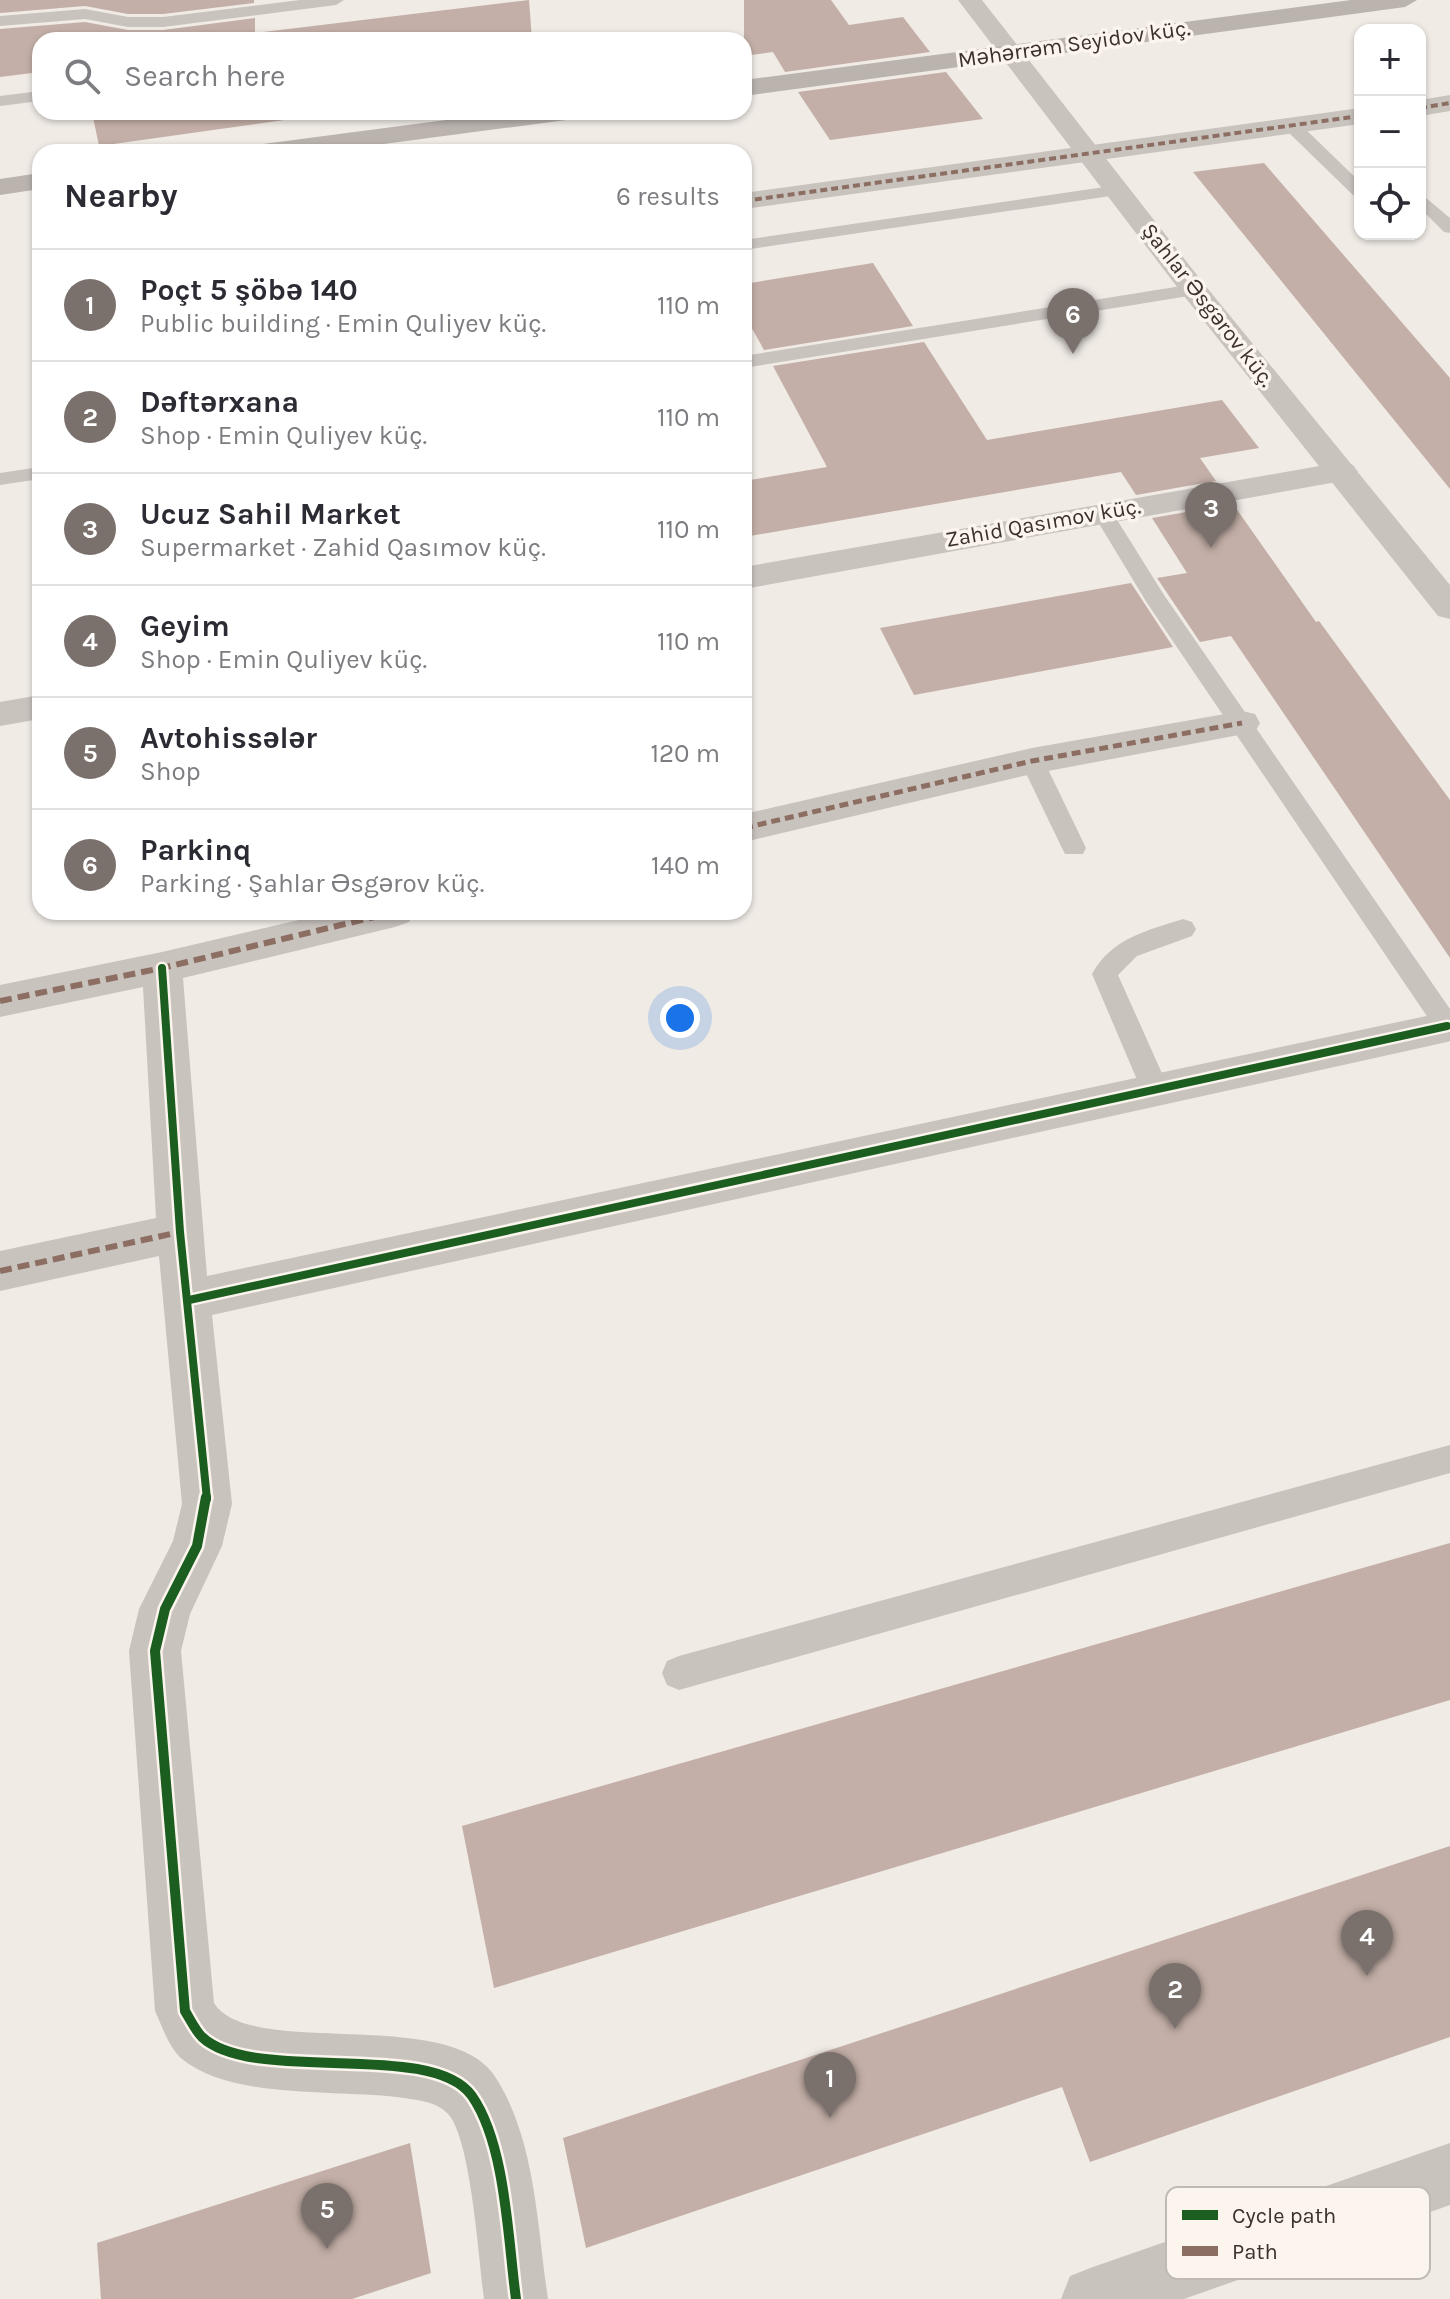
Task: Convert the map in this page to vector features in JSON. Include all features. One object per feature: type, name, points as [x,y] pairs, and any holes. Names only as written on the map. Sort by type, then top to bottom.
[{"type":"main road","name":"Məhərrəm Seyidov küç.","points":[[752,87],[1405,0]]},
{"type":"main road","points":[[324,144],[505,120]]},
{"type":"main road","points":[[0,187],[32,182]]},
{"type":"street","name":"Şahlar Əsgərov küç.","points":[[970,0],[1194,290],[1450,608]]},
{"type":"street","points":[[1426,107],[1450,103]]},
{"type":"street","points":[[752,200],[1354,117]]},
{"type":"street","name":"Zahid Qasımov küç.","points":[[752,577],[1102,512],[1342,472]]},
{"type":"street","points":[[0,714],[32,708]]},
{"type":"street","points":[[752,826],[1032,761],[1242,723]]},
{"type":"street","points":[[0,1001],[162,968],[362,920]]},
{"type":"street","points":[[162,968],[180,1232],[207,1504],[197,1546],[165,1609],[155,1651],[185,2011],[204,2040],[239,2053],[438,2073],[469,2092],[488,2133],[516,2299]]},
{"type":"street","points":[[189,1300],[1155,1089],[1449,1028]]},
{"type":"street","points":[[0,1271],[180,1232]]},
{"type":"street","points":[[1413,2187],[1450,2174]]},
{"type":"street","points":[[1093,2299],[1166,2273]]},
{"type":"lane","points":[[0,21],[85,14],[128,22],[163,22],[336,0]]},
{"type":"lane","points":[[0,101],[32,97]]},
{"type":"lane","points":[[1291,125],[1354,186]]},
{"type":"lane","points":[[752,244],[1118,190]]},
{"type":"lane","points":[[1426,197],[1450,193]]},
{"type":"lane","points":[[1426,204],[1450,228]]},
{"type":"lane","points":[[752,361],[1194,290]]},
{"type":"lane","points":[[0,479],[32,474]]},
{"type":"lane","points":[[1102,512],[1155,598],[1449,1028]]},
{"type":"lane","points":[[1032,761],[1074,848]]},
{"type":"lane","points":[[1155,1089],[1105,974],[1113,957],[1139,943],[1183,929]]},
{"type":"lane","points":[[679,1673],[1450,1459]]},
{"type":"building","points":[[0,0],[254,0],[254,3],[163,14],[128,14],[85,6],[0,13]]},
{"type":"building","points":[[529,0],[531,32],[263,32]]},
{"type":"building","points":[[744,0],[831,0],[849,25],[903,17],[930,52],[785,72],[773,52],[752,55],[752,32],[744,32]]},
{"type":"building","points":[[255,18],[255,32],[32,32],[32,73],[0,77],[0,29],[85,22],[128,30],[163,30]]},
{"type":"building","points":[[946,72],[983,119],[830,140],[798,92]]},
{"type":"building","points":[[94,120],[284,120],[113,144],[99,144]]},
{"type":"building","points":[[1264,163],[1450,378],[1450,489],[1193,172]]},
{"type":"building","points":[[873,263],[913,326],[764,350],[752,328],[752,283]]},
{"type":"building","points":[[924,342],[987,440],[1222,400],[1259,448],[1200,458],[1216,481],[1136,495],[1121,472],[752,536],[752,480],[827,467],[773,366]]},
{"type":"building","points":[[1233,504],[1316,622],[1319,621],[1450,800],[1450,958],[1231,636],[1200,642],[1157,578],[1187,573],[1152,518]]},
{"type":"building","points":[[1131,583],[1173,647],[914,695],[880,628]]},
{"type":"building","points":[[1450,1543],[1450,1700],[494,1988],[462,1826]]},
{"type":"building","points":[[1450,1846],[1450,2037],[1090,2162],[1062,2087],[586,2248],[563,2138]]},
{"type":"building","points":[[410,2143],[431,2273],[352,2299],[101,2299],[97,2243]]},
{"type":"marked path","points":[[1426,107],[1450,103]]},
{"type":"marked path","points":[[752,200],[1354,117]]},
{"type":"marked path","points":[[752,826],[1032,761],[1242,723]]},
{"type":"marked path","points":[[0,1001],[162,968],[362,920]]},
{"type":"marked path","points":[[0,1271],[180,1232]]},
{"type":"cycle path","points":[[162,968],[180,1232],[207,1504],[197,1546],[165,1609],[155,1651],[185,2011],[203,2038],[231,2051],[265,2058],[420,2070],[450,2079],[470,2093],[480,2110],[495,2161],[516,2299]]},
{"type":"cycle path","points":[[189,1300],[1447,1026]]},
{"type":"place","name":"Parkinq","points":[[1073,354]]},
{"type":"place","name":"Ucuz Sahil Market","points":[[1211,548]]},
{"type":"place","name":"Geyim","points":[[1367,1976]]},
{"type":"place","name":"Dəftərxana","points":[[1175,2029]]},
{"type":"place","name":"Poçt 5 şöbə 140","points":[[830,2118]]},
{"type":"place","name":"Avtohissələr","points":[[327,2249]]}]
